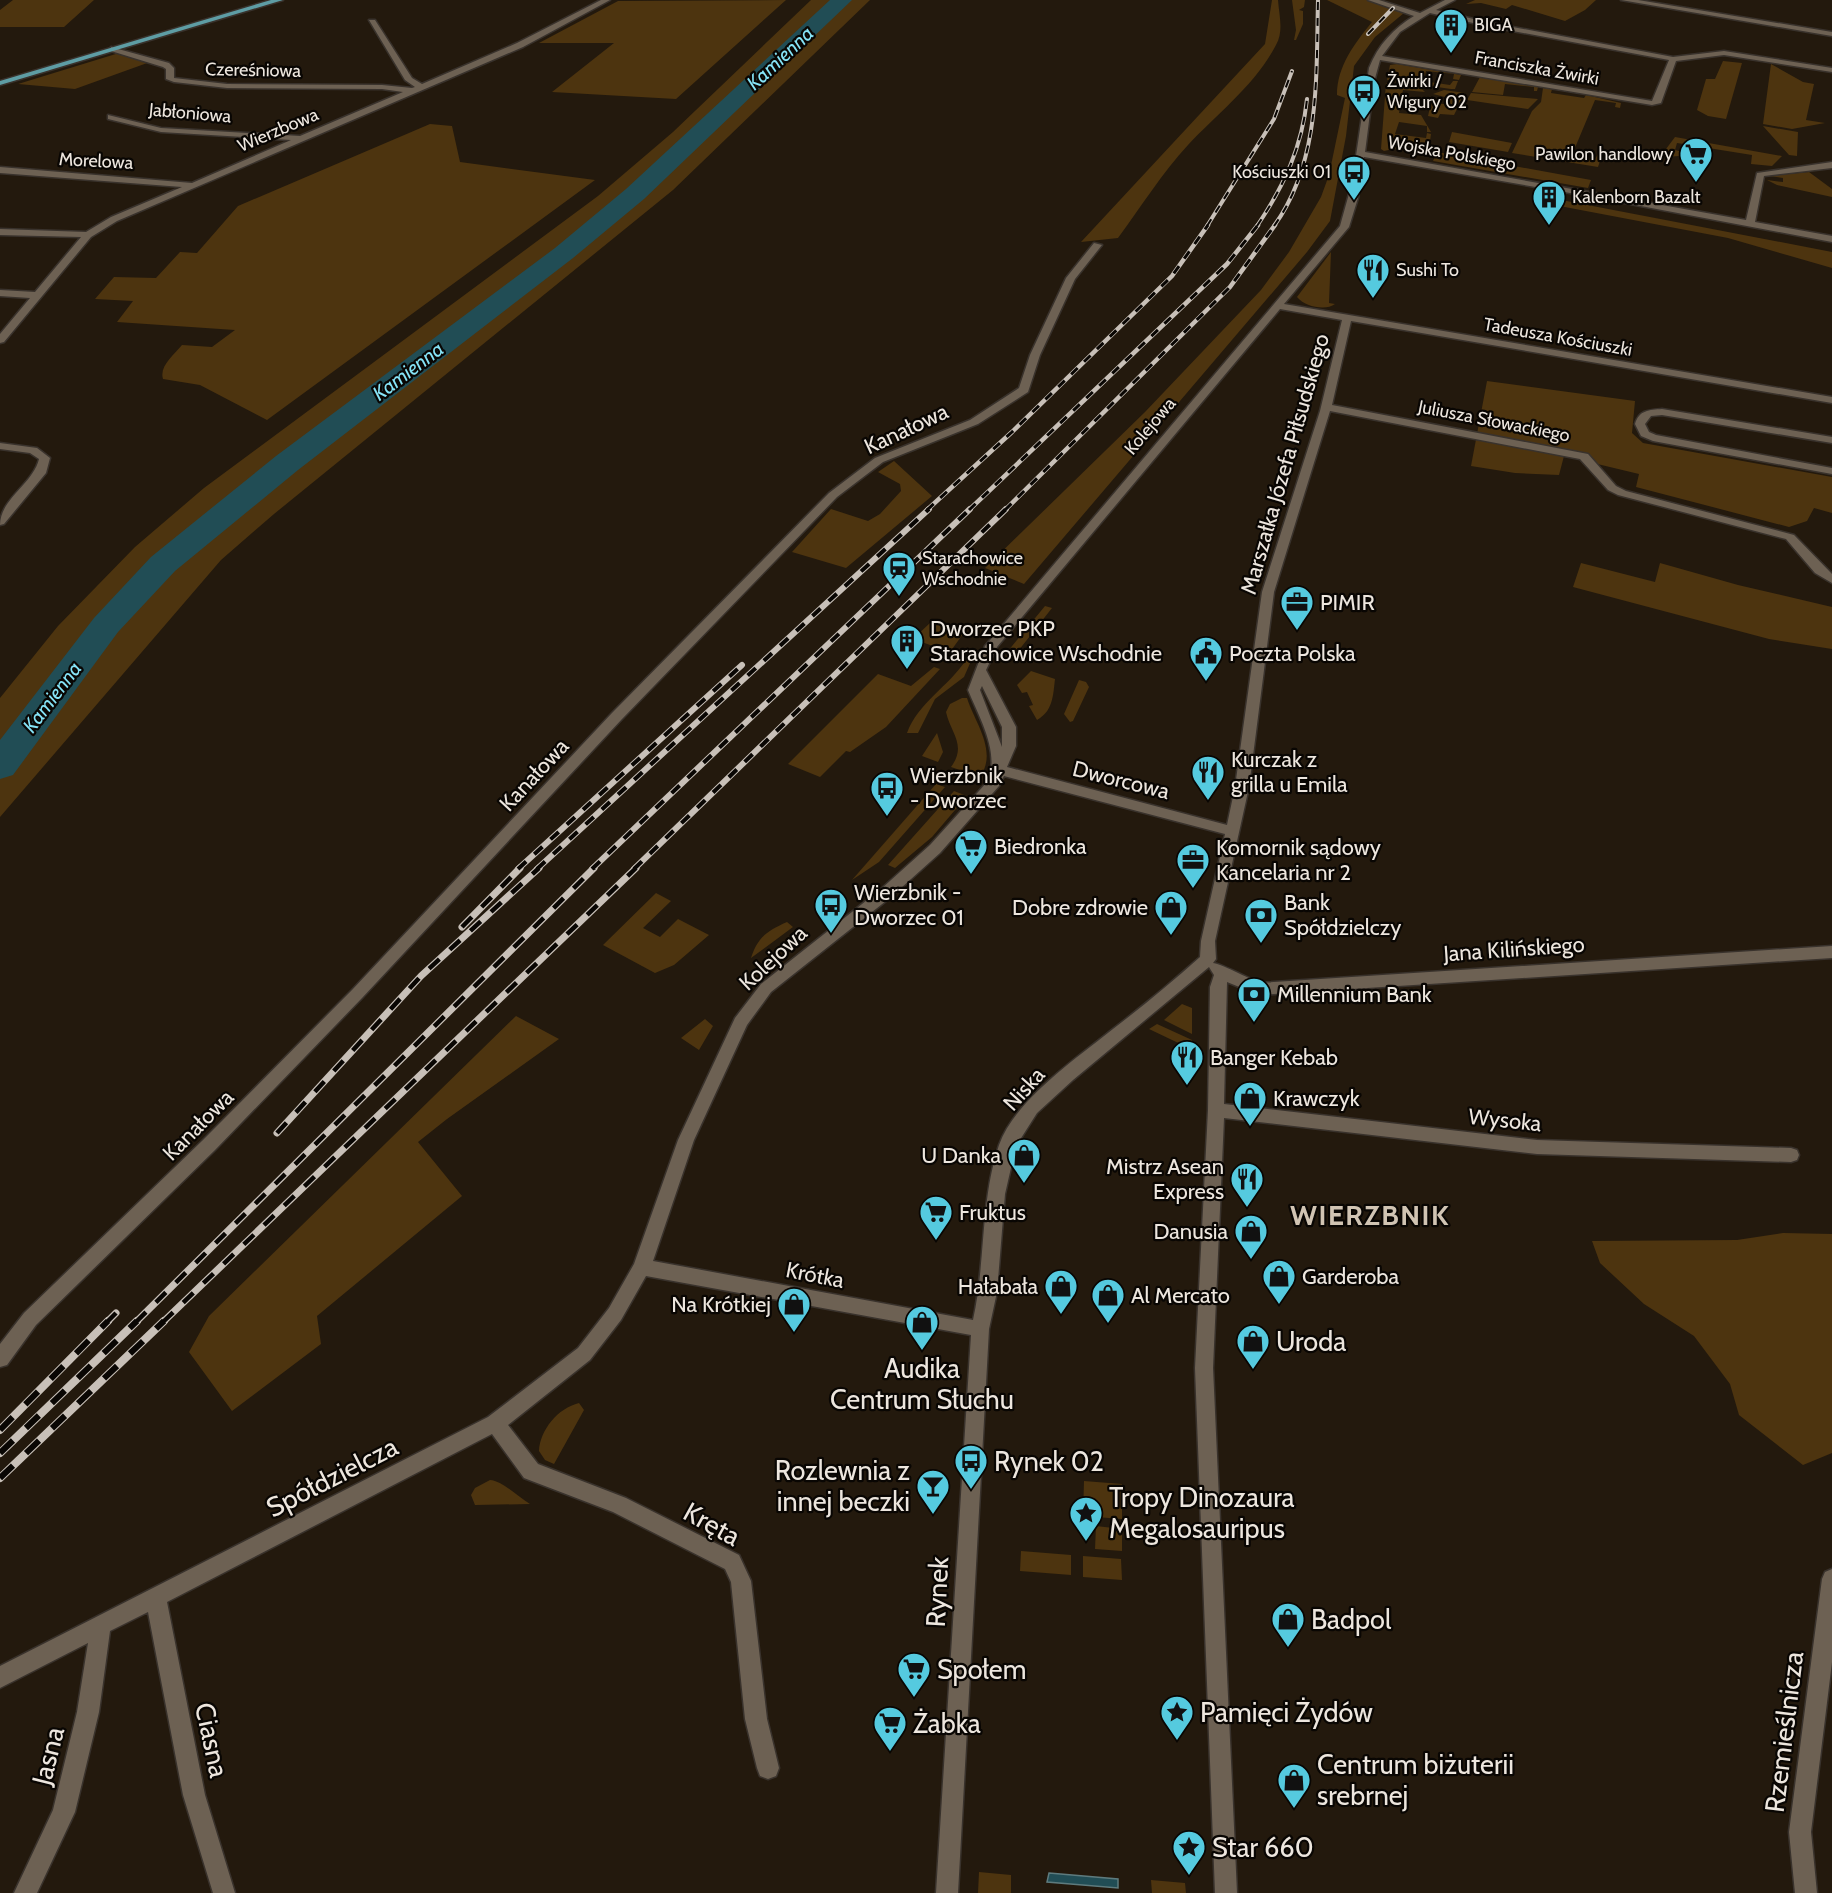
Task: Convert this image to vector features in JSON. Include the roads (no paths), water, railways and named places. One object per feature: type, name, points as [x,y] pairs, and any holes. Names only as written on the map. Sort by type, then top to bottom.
[{"type":"main road","points":[[0,84],[279,0]]},
{"type":"street","name":"Wierzbowa","points":[[0,340],[88,235],[123,215],[520,45],[606,0]]},
{"type":"street","points":[[1372,0],[1424,13],[1673,59],[1724,53],[1832,70]]},
{"type":"street","points":[[1360,154],[1368,80],[1377,57],[1394,34],[1424,13],[1451,0]]},
{"type":"street","points":[[1625,0],[1832,34]]},
{"type":"street","points":[[372,22],[414,90]]},
{"type":"street","name":"Czereśniowa","points":[[114,49],[166,65],[170,68],[170,79],[183,82],[227,86],[414,90]]},
{"type":"street","name":"Franciszka Żwirki","points":[[1377,57],[1655,103],[1673,59]]},
{"type":"street","name":"Jabłoniowa","points":[[111,117],[161,130],[303,138]]},
{"type":"street","name":"Kolejowa","points":[[1000,770],[994,739],[974,690],[991,646],[1032,594],[1344,227],[1352,209],[1360,154]]},
{"type":"street","name":"Wojska Polskiego","points":[[1360,154],[1750,222],[1832,239]]},
{"type":"street","points":[[1750,222],[1760,175],[1832,165]]},
{"type":"street","name":"Morelowa","points":[[0,170],[190,185]]},
{"type":"street","points":[[0,232],[88,235]]},
{"type":"street","name":"Kanałowa","points":[[0,1359],[30,1319],[209,1145],[357,993],[617,716],[833,495],[879,460],[923,440],[974,422],[1024,390],[1035,355],[1071,278],[1097,244]]},
{"type":"street","points":[[0,293],[37,295]]},
{"type":"street","name":"Tadeusza Kościuszki","points":[[1278,306],[1832,400]]},
{"type":"street","name":"Marszałka Józefa Piłsudskiego","points":[[1208,959],[1208,941],[1242,788],[1268,592],[1325,407],[1347,318]]},
{"type":"street","name":"Juliusza Słowackiego","points":[[1325,407],[1579,454],[1588,458],[1609,484],[1622,493],[1790,537],[1803,549],[1820,573],[1832,579]]},
{"type":"street","points":[[1832,440],[1662,412],[1648,413],[1642,417],[1641,428],[1653,438],[1832,471]]},
{"type":"street","points":[[0,446],[33,450],[45,458],[42,471],[0,522]]},
{"type":"street","name":"Kolejowa","points":[[642,1267],[686,1140],[741,1022],[766,988],[886,893],[935,849],[987,793],[1000,770],[1009,746],[1009,727],[980,670]]},
{"type":"street","name":"Dworcowa","points":[[1000,770],[1232,831]]},
{"type":"street","name":"Jana Kilińskiego","points":[[1208,959],[1222,974],[1259,989],[1832,952]]},
{"type":"street","name":"Niska","points":[[980,1329],[987,1292],[996,1194],[1008,1144],[1032,1108],[1046,1095],[1208,959]]},
{"type":"street","points":[[1222,974],[1218,987],[1216,1110],[1204,1368],[1226,1893]]},
{"type":"street","name":"Wysoka","points":[[1216,1110],[1537,1147],[1791,1155]]},
{"type":"street","name":"Krótka","points":[[642,1267],[980,1329]]},
{"type":"street","name":"Spółdzielcza","points":[[0,1677],[495,1423],[584,1354],[615,1314],[642,1267]]},
{"type":"street","name":"Rynek","points":[[947,1893],[980,1329]]},
{"type":"street","name":"Kręta","points":[[495,1423],[531,1471],[619,1505],[732,1562],[741,1581],[756,1719],[768,1768]]},
{"type":"street","name":"Rzemieślnicza","points":[[1806,1893],[1800,1832],[1832,1579]]},
{"type":"street","name":"Ciasna","points":[[156,1596],[162,1638],[194,1795],[224,1893]]},
{"type":"street","name":"Jasna","points":[[25,1893],[64,1812],[88,1712],[101,1625]]},
{"type":"water","points":[[1049,1873],[1118,1879],[1118,1888],[1047,1882]]},
{"type":"waterway","name":"Kamienna","points":[[0,766],[106,625],[163,564],[287,463],[564,253],[635,194],[842,0]]},
{"type":"railway","points":[[1274,226],[1289,201],[1308,146],[1316,88],[1318,0]]},
{"type":"railway","points":[[1368,34],[1393,8]]},
{"type":"railway","points":[[1207,226],[1274,119],[1292,71]]},
{"type":"railway","points":[[1257,226],[1276,196],[1290,166],[1301,133],[1307,99]]},
{"type":"railway","points":[[927,510],[1012,432],[1172,276],[1208,225]]},
{"type":"railway","points":[[969,510],[1227,264],[1258,225]]},
{"type":"railway","points":[[1005,510],[1230,287],[1275,225]]},
{"type":"railway","points":[[537,869],[929,509]]},
{"type":"railway","points":[[592,869],[970,509]]},
{"type":"railway","points":[[634,869],[1006,509]]},
{"type":"railway","points":[[518,869],[742,665]]},
{"type":"railway","points":[[462,927],[520,868]]},
{"type":"railway","points":[[277,1133],[421,976],[539,868]]},
{"type":"railway","points":[[136,1322],[594,868]]},
{"type":"railway","points":[[163,1322],[636,868]]},
{"type":"railway","points":[[108,1321],[116,1313]]},
{"type":"railway","points":[[0,1430],[108,1321]]},
{"type":"railway","points":[[0,1453],[137,1321]]},
{"type":"railway","points":[[0,1478],[164,1321]]},
{"type":"place","name":"BIGA","points":[[1451,54]]},
{"type":"place","name":"Żwirki / Wigury 02","points":[[1364,120]]},
{"type":"place","name":"Pawilon handlowy","points":[[1696,183]]},
{"type":"place","name":"Kościuszki 01","points":[[1354,201]]},
{"type":"place","name":"Kalenborn Bazalt","points":[[1549,226]]},
{"type":"place","name":"Sushi To","points":[[1373,299]]},
{"type":"place","name":"Starachowice Wschodnie","points":[[899,597]]},
{"type":"place","name":"PIMIR","points":[[1297,631]]},
{"type":"place","name":"Dworzec PKP Starachowice Wschodnie","points":[[907,670]]},
{"type":"place","name":"Poczta Polska","points":[[1206,682]]},
{"type":"place","name":"Kurczak z grilla u Emila","points":[[1208,801]]},
{"type":"place","name":"Wierzbnik - Dworzec","points":[[887,817]]},
{"type":"place","name":"Biedronka","points":[[971,875]]},
{"type":"place","name":"Komornik sądowy Kancelaria nr 2","points":[[1193,889]]},
{"type":"place","name":"Wierzbnik - Dworzec 01","points":[[831,934]]},
{"type":"place","name":"Dobre zdrowie","points":[[1171,936]]},
{"type":"place","name":"Bank Spółdzielczy","points":[[1261,944]]},
{"type":"place","name":"Millennium Bank","points":[[1254,1023]]},
{"type":"place","name":"Banger Kebab","points":[[1187,1086]]},
{"type":"place","name":"Krawczyk","points":[[1250,1127]]},
{"type":"place","name":"U Danka","points":[[1024,1184]]},
{"type":"place","name":"Mistrz Asean Express","points":[[1247,1208]]},
{"type":"place","name":"Fruktus","points":[[936,1241]]},
{"type":"place","name":"Danusia","points":[[1251,1260]]},
{"type":"place","name":"Garderoba","points":[[1279,1305]]},
{"type":"place","name":"Hałabała","points":[[1061,1315]]},
{"type":"place","name":"Al Mercato","points":[[1108,1324]]},
{"type":"place","name":"Na Krótkiej","points":[[794,1333]]},
{"type":"place","name":"Audika Centrum Słuchu","points":[[922,1351]]},
{"type":"place","name":"Uroda","points":[[1253,1370]]},
{"type":"place","name":"Rynek 02","points":[[971,1490]]},
{"type":"place","name":"Rozlewnia z innej beczki","points":[[933,1515]]},
{"type":"place","name":"Tropy Dinozaura Megalosauripus","points":[[1086,1542]]},
{"type":"place","name":"Badpol","points":[[1288,1648]]},
{"type":"place","name":"Społem","points":[[914,1698]]},
{"type":"place","name":"Pamięci Żydów","points":[[1177,1741]]},
{"type":"place","name":"Żabka","points":[[890,1752]]},
{"type":"place","name":"Centrum biżuterii srebrnej","points":[[1294,1809]]},
{"type":"place","name":"Star 660","points":[[1189,1876]]},
{"type":"district","name":"WIERZBNIK","points":[[1370,1215]]}]
